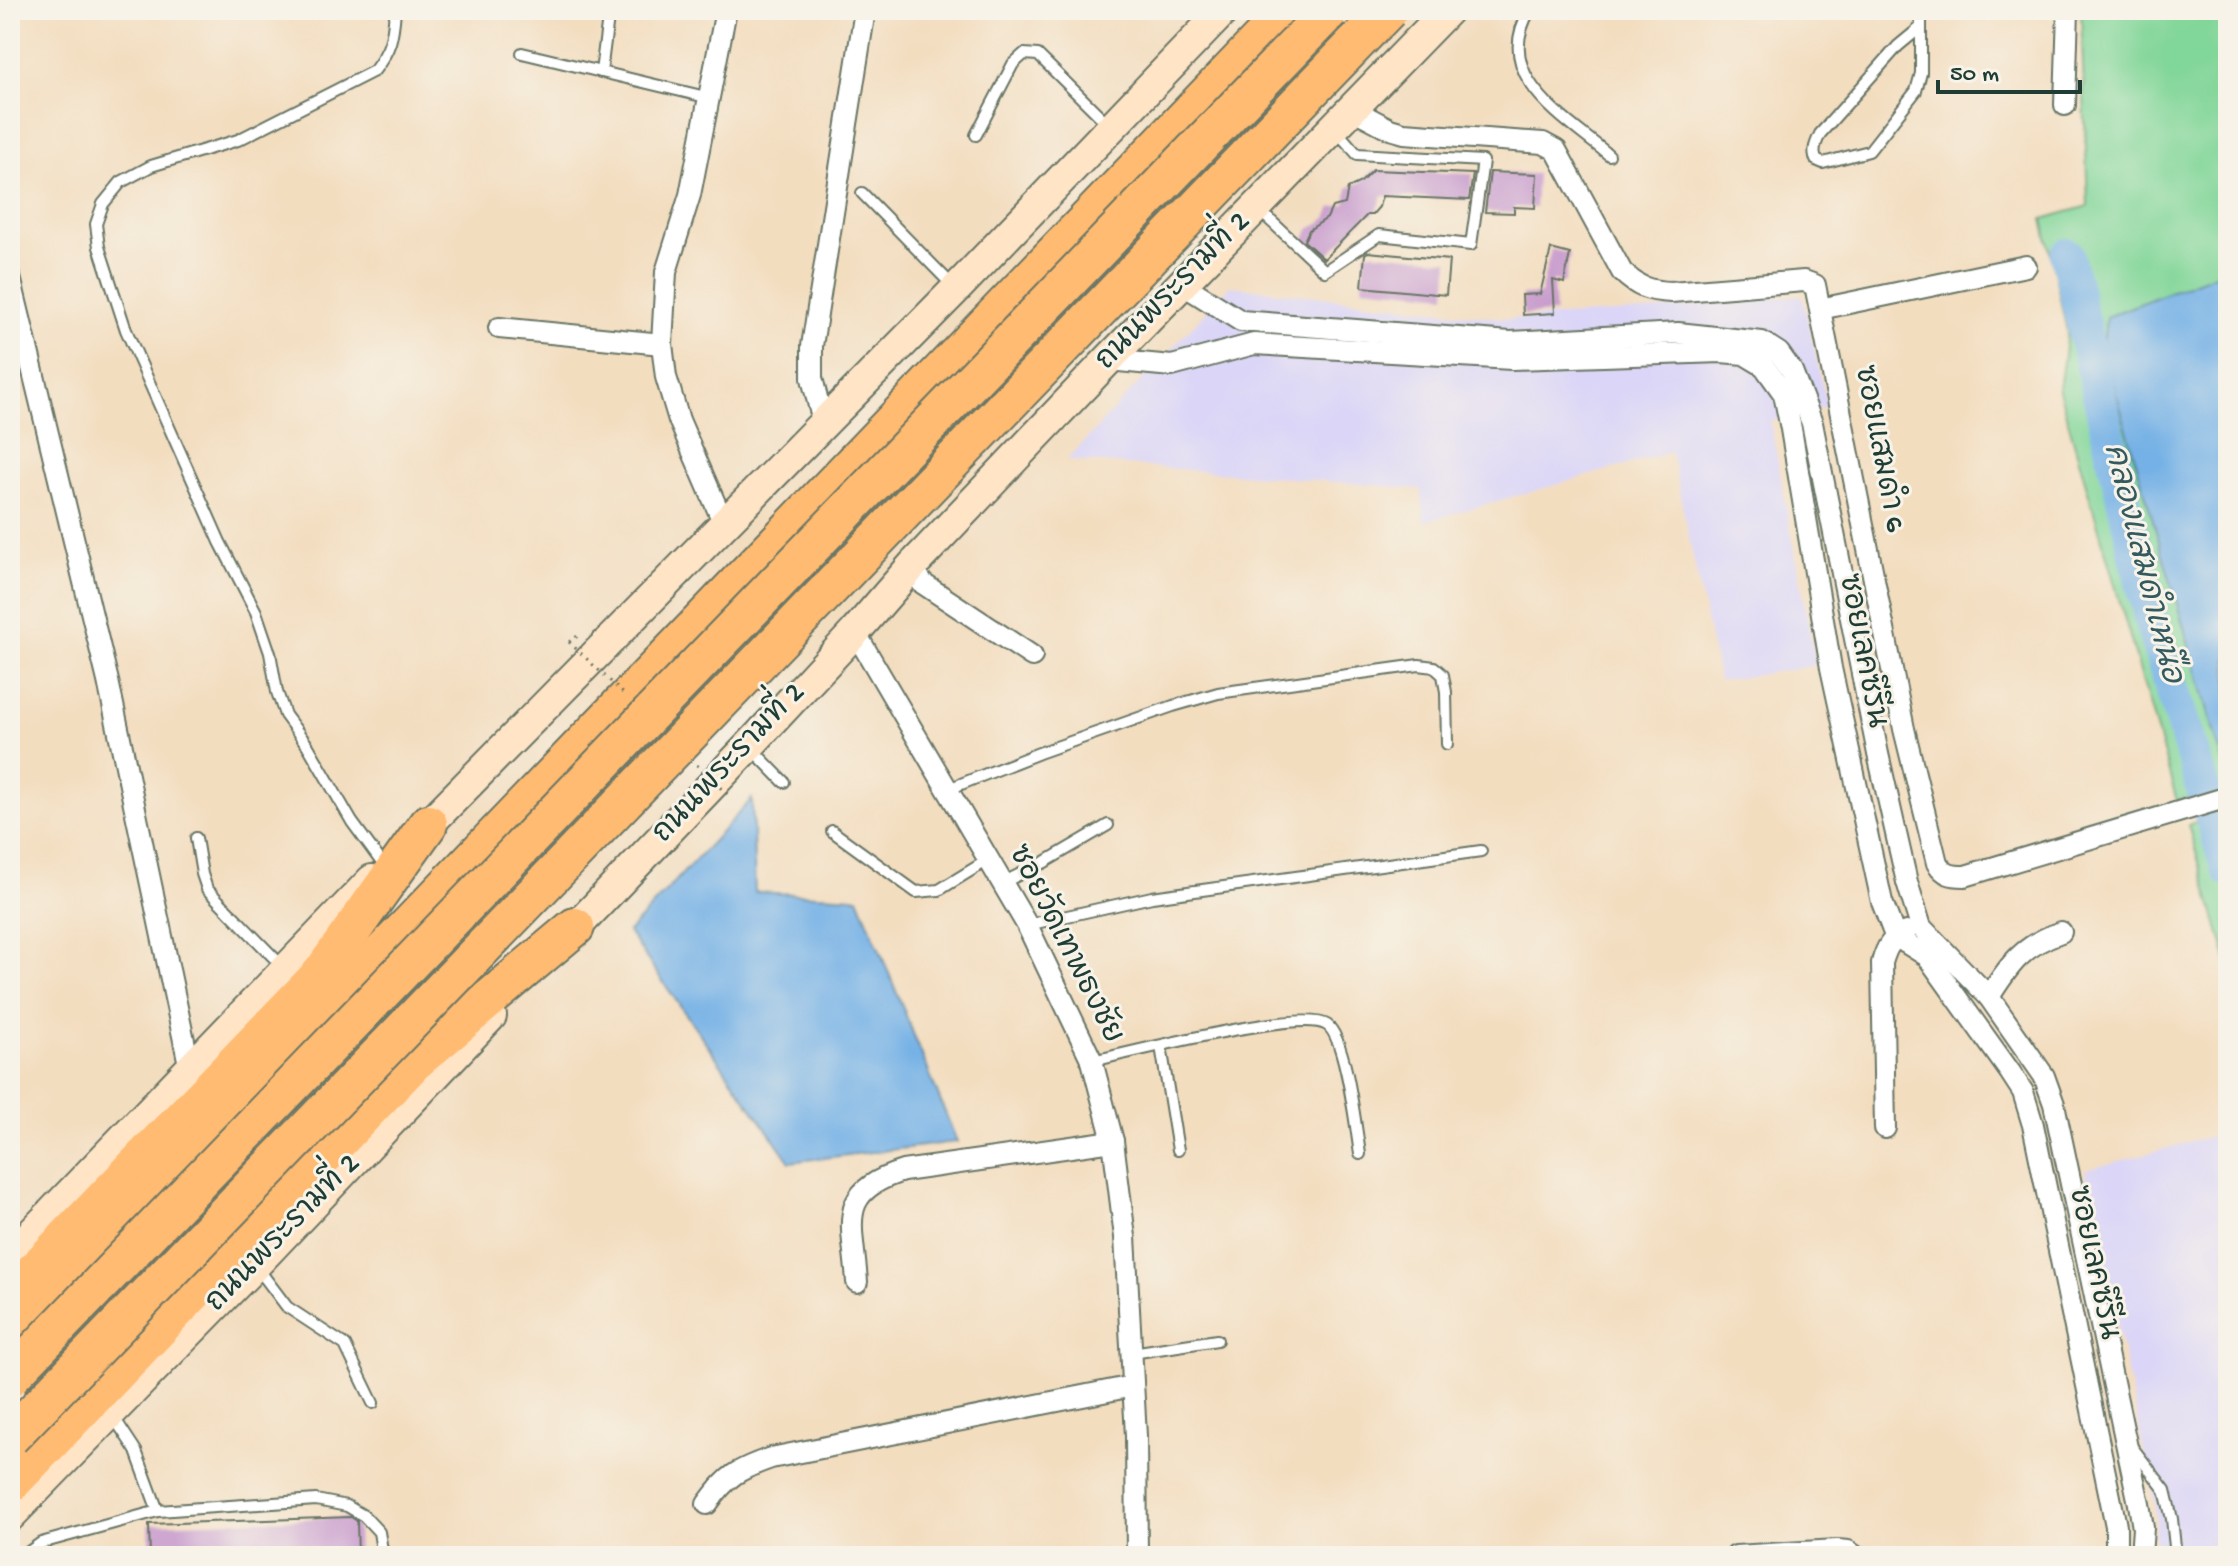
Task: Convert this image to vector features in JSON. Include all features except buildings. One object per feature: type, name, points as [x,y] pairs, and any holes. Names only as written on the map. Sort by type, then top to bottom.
[{"type":"highway","points":[[10,1340],[1289,10]]},
{"type":"highway","points":[[10,1377],[1330,10]]},
{"type":"highway","points":[[10,1437],[1386,10]]},
{"type":"highway","name":"ถนนพระรามที่ 2","points":[[10,1427],[1386,10]]},
{"type":"highway","points":[[10,1296],[63,1241],[303,972],[428,824]]},
{"type":"highway","points":[[303,972],[464,865]]},
{"type":"highway","points":[[413,1063],[510,910]]},
{"type":"highway","points":[[10,1484],[413,1063],[575,927]]},
{"type":"main road","points":[[10,1256],[190,1069],[303,972],[385,867],[956,289],[1224,10]]},
{"type":"main road","name":"ถนนพระรามที่ 2","points":[[10,1516],[255,1265],[749,746],[913,565],[1108,360],[1448,10]]},
{"type":"street","points":[[724,524],[679,420],[666,377],[662,344],[666,272],[690,195],[726,10]]},
{"type":"street","points":[[823,422],[812,378],[812,346],[865,10]]},
{"type":"street","points":[[2065,105],[2068,10]]},
{"type":"street","name":"ซอยแสมดำ 6","points":[[1343,118],[1404,133],[1524,139],[1556,150],[1622,272],[1636,286],[1650,291],[1804,281],[1815,285],[1904,729],[1937,863],[1943,872],[1965,876],[2228,797]]},
{"type":"street","points":[[1820,309],[2026,266]]},
{"type":"street","points":[[10,277],[108,681],[190,1069]]},
{"type":"street","name":"ซอยเลคซีรีน","points":[[1182,284],[1241,321],[1568,359],[1691,351],[1744,354],[1764,366],[1774,379],[1784,394],[1831,668],[1882,902],[1895,936],[1927,956],[2023,1092],[2033,1125],[2116,1526],[2116,1556]]},
{"type":"street","points":[[499,328],[662,344]]},
{"type":"street","name":"ซอยเลคซีรีน","points":[[1108,360],[1172,366],[1254,344],[1511,350],[1678,333],[1762,342],[1779,353],[1792,371],[1812,423],[1878,754],[1907,882],[1921,927],[1989,997],[2044,1076],[2062,1139],[2126,1439],[2143,1528],[2141,1556]]},
{"type":"street","points":[[1791,429],[1812,423]]},
{"type":"street","points":[[913,565],[922,583],[1032,656]]},
{"type":"street","name":"ซอยวัดเทพธงชัย","points":[[855,632],[1027,925],[1092,1061],[1113,1141],[1125,1237],[1138,1501],[1137,1556]]},
{"type":"street","points":[[1885,1128],[1882,963],[1895,936],[1921,927]]},
{"type":"street","points":[[1989,997],[2006,969],[2029,946],[2061,932]]},
{"type":"street","points":[[857,1282],[854,1209],[864,1188],[877,1179],[903,1171],[1113,1141]]},
{"type":"street","points":[[2064,1274],[2089,1267]]},
{"type":"street","points":[[707,1504],[724,1481],[744,1467],[771,1458],[1133,1386]]},
{"type":"street","points":[[1736,1556],[1837,1550],[1848,1551],[1855,1556]]},
{"type":"lane","points":[[385,867],[352,822],[308,746],[285,715],[256,612],[220,542],[126,330],[99,247],[96,224],[103,204],[121,182],[151,166],[238,140],[374,71],[388,53],[395,10]]},
{"type":"lane","points":[[601,72],[609,10]]},
{"type":"lane","points":[[1530,10],[1520,27],[1517,52],[1524,77],[1552,106],[1609,155]]},
{"type":"lane","points":[[1921,10],[1921,27],[1920,82],[1916,91],[1869,151],[1823,163],[1816,160],[1813,154],[1820,134],[1898,46],[1921,27]]},
{"type":"lane","points":[[522,53],[710,98]]},
{"type":"lane","points":[[976,135],[1013,64],[1024,54],[1038,55],[1112,128]]},
{"type":"lane","points":[[1257,207],[1325,271],[1379,235],[1471,245],[1483,161],[1357,154],[1343,118]]},
{"type":"lane","points":[[862,193],[956,289]]},
{"type":"lane","points":[[946,790],[1069,743],[1218,693],[1419,665],[1434,667],[1443,675],[1447,744]]},
{"type":"lane","points":[[749,746],[784,782]]},
{"type":"lane","points":[[1002,883],[1108,825]]},
{"type":"lane","points":[[832,831],[916,892],[939,890],[988,860]]},
{"type":"lane","points":[[196,838],[207,889],[303,972]]},
{"type":"lane","points":[[1027,925],[1152,897],[1481,851]]},
{"type":"lane","points":[[1092,1061],[1293,1021],[1314,1021],[1328,1026],[1343,1054],[1360,1154]]},
{"type":"lane","points":[[1161,1046],[1178,1150]]},
{"type":"lane","points":[[255,1265],[287,1307],[345,1345],[373,1403]]},
{"type":"lane","points":[[1132,1353],[1217,1340]]},
{"type":"lane","points":[[111,1413],[136,1451],[158,1511]]},
{"type":"lane","points":[[2126,1439],[2165,1490],[2176,1556]]},
{"type":"lane","points":[[23,1556],[41,1543],[158,1511],[316,1500],[347,1506],[364,1516],[379,1532],[383,1556]]},
{"type":"shaded area","points":[[1230,286],[1508,319],[1648,311],[1802,295],[1827,406],[1770,421],[1816,665],[1719,681],[1671,452],[1424,522],[1421,489],[1067,460]]},
{"type":"shaded area","points":[[2228,1132],[2228,1556],[2156,1556],[2155,1505],[2085,1170]]},
{"type":"green space","points":[[2081,10],[2228,10],[2228,269],[2107,317],[2103,348],[2228,778],[2228,789],[2177,801],[2059,390],[2067,332],[2043,219],[2088,206]]},
{"type":"green space","points":[[2228,809],[2228,962],[2188,825]]},
{"type":"water","points":[[2228,269],[2228,749],[2220,752],[2103,348],[2106,317]]},
{"type":"water","points":[[752,799],[755,892],[858,897],[957,1142],[790,1162],[628,932]]},
{"type":"waterway","name":"คลองแสมดำเหนือ","points":[[2067,255],[2152,625],[2228,869]]}]
